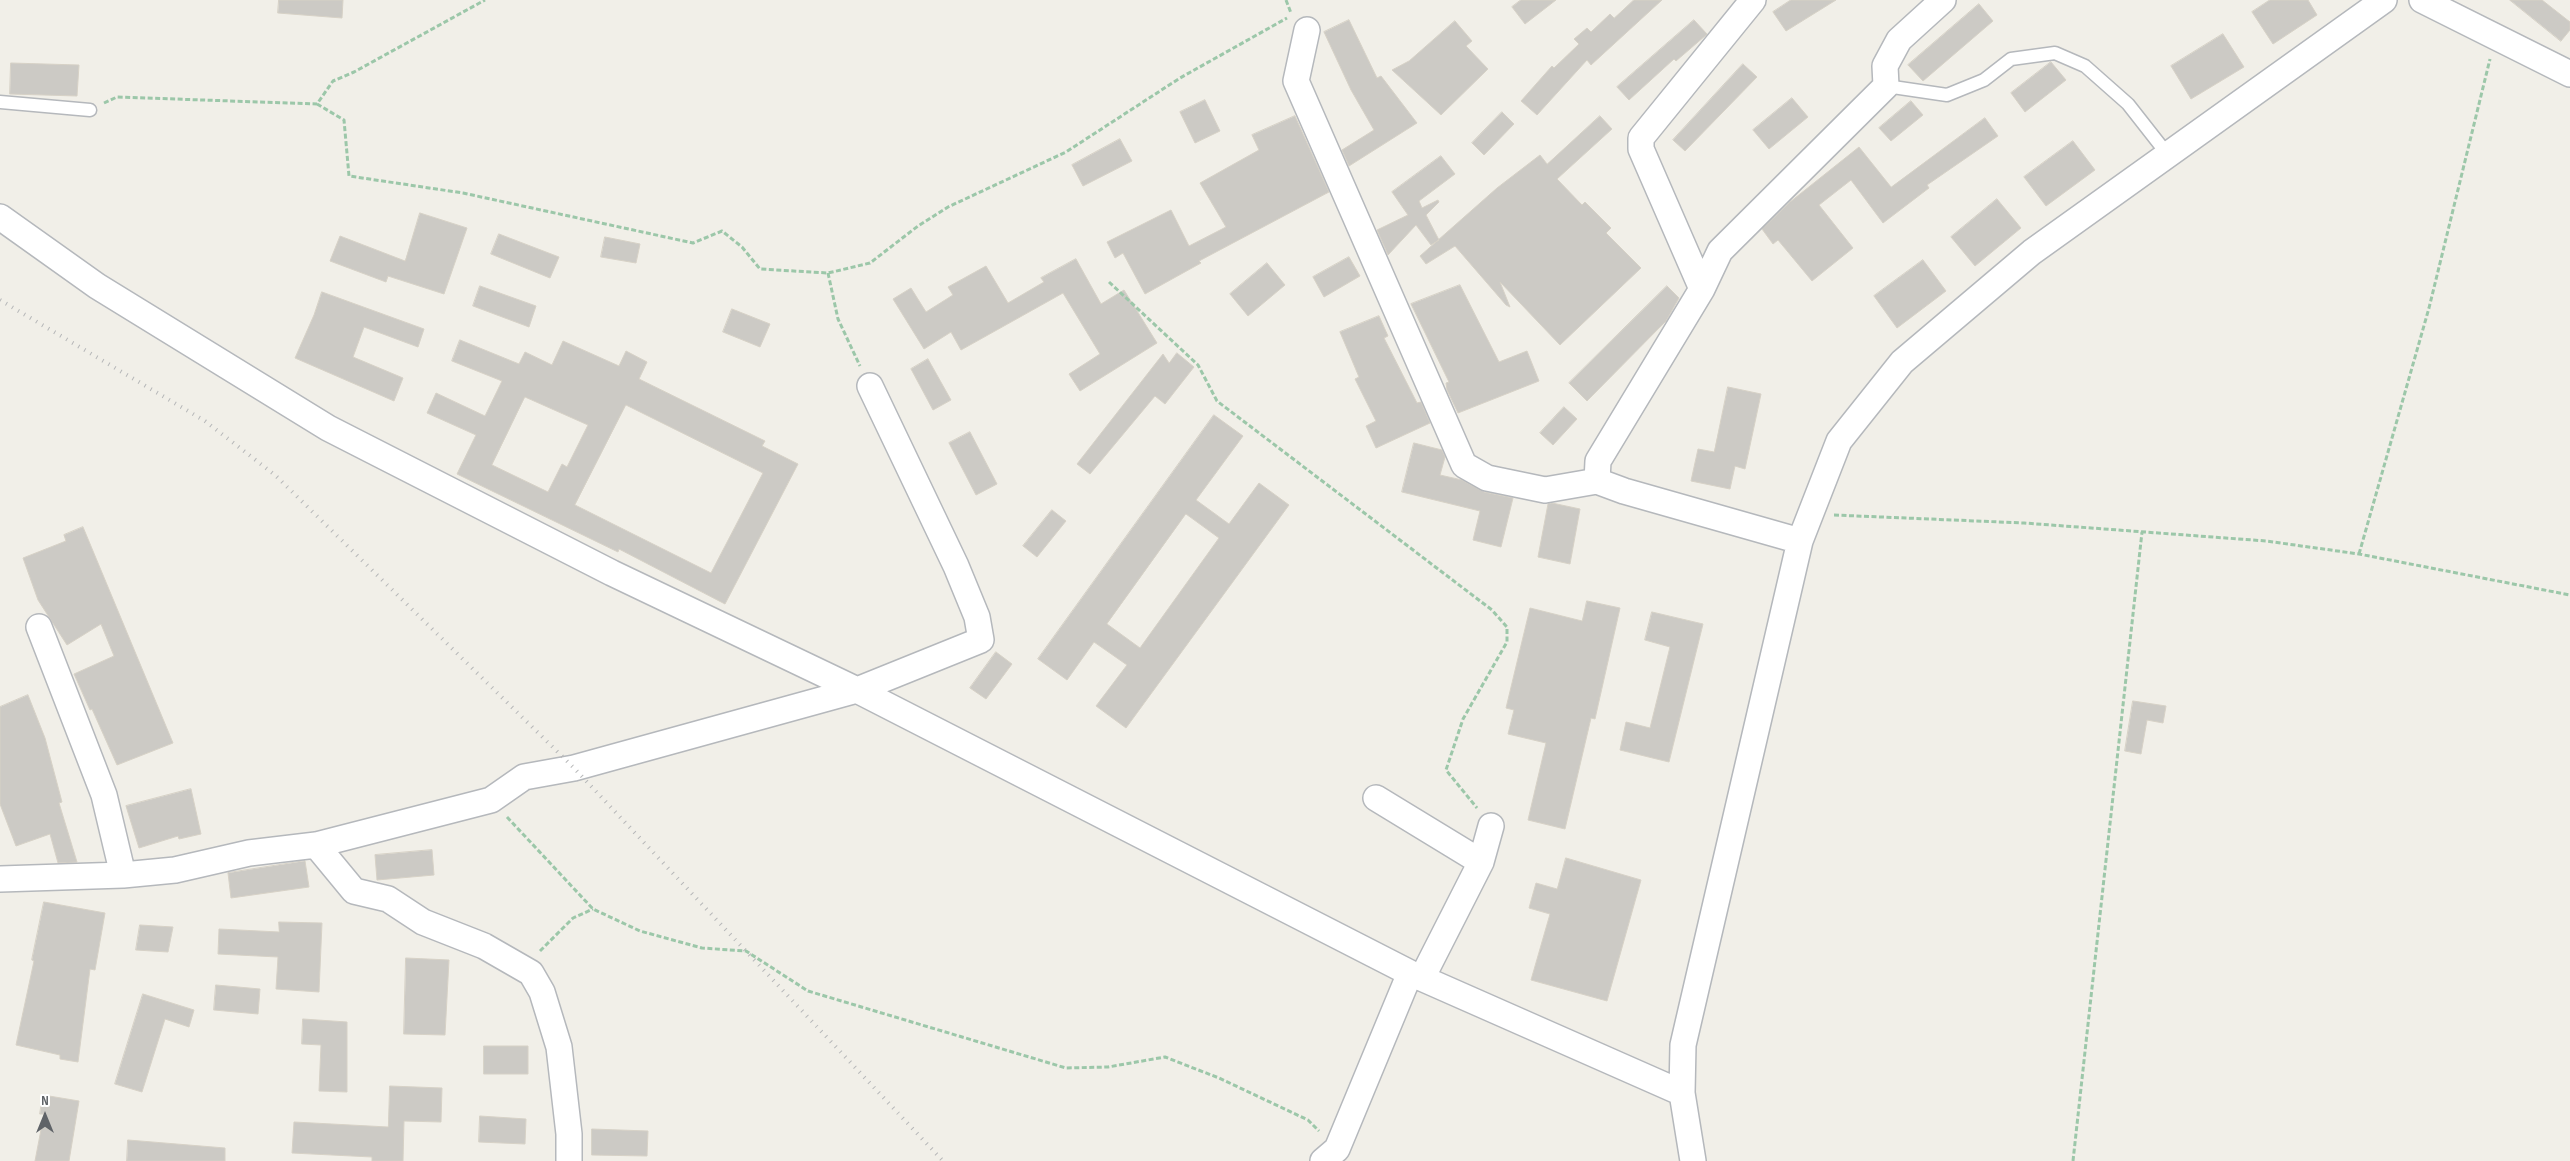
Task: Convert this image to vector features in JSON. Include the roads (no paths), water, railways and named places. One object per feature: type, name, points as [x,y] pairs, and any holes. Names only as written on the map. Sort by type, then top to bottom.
[{"type":"street","points":[[1702,289],[1641,149],[1641,138],[1753,0]]},
{"type":"street","points":[[1596,480],[1598,461],[1702,289],[1720,252],[1886,86],[1885,66],[1899,40],[1943,0]]},
{"type":"street","points":[[1693,1161],[1682,1094],[1683,1045],[1800,541],[1839,441],[1902,362],[2032,252],[2384,0]]},
{"type":"street","points":[[2422,0],[2496,35],[2570,74]]},
{"type":"street","points":[[1299,22],[1296,81],[1464,465],[1488,478],[1546,490],[1596,480],[1624,491],[1800,541]]},
{"type":"street","points":[[0,217],[97,286],[328,428],[612,572],[856,690],[1416,975],[1682,1094]]},
{"type":"street","points":[[0,879],[124,875],[175,870],[249,853],[316,845],[491,800],[524,777],[574,768],[856,690],[980,640],[978,617],[956,566],[870,386]]},
{"type":"street","points":[[38,627],[104,795],[124,875]]},
{"type":"street","points":[[1376,798],[1481,862]]},
{"type":"street","points":[[1330,1155],[1416,975],[1481,862],[1491,826]]},
{"type":"street","points":[[316,845],[354,891],[388,899],[423,922],[484,946],[531,973],[542,992],[559,1047],[569,1134],[569,1161]]},
{"type":"lane","points":[[1886,86],[1947,95],[1984,80],[2011,59],[2055,53],[2085,66],[2121,97],[2168,155]]},
{"type":"lane","points":[[0,102],[90,110]]},
{"type":"railway","points":[[0,300],[205,421],[275,475],[574,768],[943,1161]]}]
